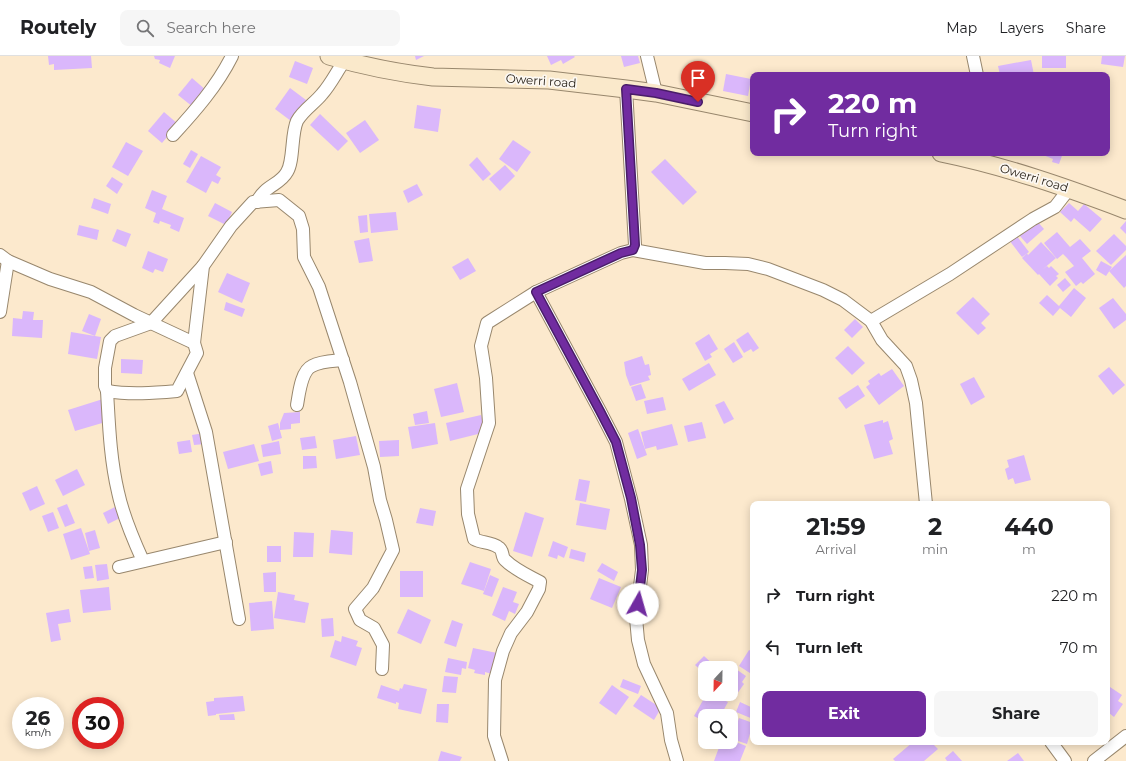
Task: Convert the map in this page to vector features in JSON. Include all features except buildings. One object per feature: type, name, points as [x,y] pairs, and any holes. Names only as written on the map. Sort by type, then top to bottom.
[{"type":"main road","name":"Owerri road","points":[[337,58],[379,69],[433,77],[549,80],[626,89],[656,93],[750,112]]},
{"type":"main road","name":"Owerri road","points":[[966,156],[990,159],[1021,173],[1126,210]]},
{"type":"street","points":[[173,135],[218,82],[232,56]]},
{"type":"street","points":[[647,56],[656,93]]},
{"type":"street","points":[[973,56],[976,72]]},
{"type":"street","points":[[257,202],[264,191],[285,176],[297,121],[322,94],[337,58]]},
{"type":"street","points":[[626,89],[635,245],[633,250]]},
{"type":"street","points":[[870,322],[950,274],[1033,219],[1055,207],[1068,189]]},
{"type":"street","points":[[143,561],[118,492],[108,424],[107,390],[105,386],[105,368],[110,341],[115,336],[151,323],[203,266],[231,226],[253,202],[279,200],[299,216],[303,229],[304,257],[319,287],[343,360],[374,467],[380,500],[393,550],[373,588],[355,609],[360,620],[374,628],[383,645],[382,669]]},
{"type":"street","points":[[502,761],[494,736],[494,680],[503,651],[511,633],[527,612],[539,589],[540,582],[514,568],[503,558],[502,550],[498,547],[474,539],[468,514],[467,489],[489,423],[486,378],[481,346],[487,323],[501,313],[536,292],[621,253],[633,250],[705,263],[748,264],[788,276],[830,293],[843,300],[870,322],[882,340],[906,366],[916,403],[926,501]]},
{"type":"street","points":[[0,312],[4,258],[50,279],[91,292],[194,343]]},
{"type":"street","points":[[107,390],[120,393],[153,394],[177,391],[197,353],[194,343],[203,266]]},
{"type":"street","points":[[536,292],[616,442],[631,498],[640,545],[642,570],[636,618],[638,640],[644,664],[667,713],[671,740],[677,761]]},
{"type":"street","points":[[297,405],[302,380],[306,371],[312,366],[343,360]]},
{"type":"street","points":[[187,373],[206,432],[239,619]]},
{"type":"street","points":[[119,567],[226,542]]},
{"type":"street","points":[[1094,761],[1126,736]]},
{"type":"street","points":[[1053,745],[1065,761]]},
{"type":"route","points":[[638,604],[642,570],[640,545],[631,498],[616,442],[536,292],[572,277],[621,253],[633,250],[635,245],[626,89],[656,93],[698,102]]}]
